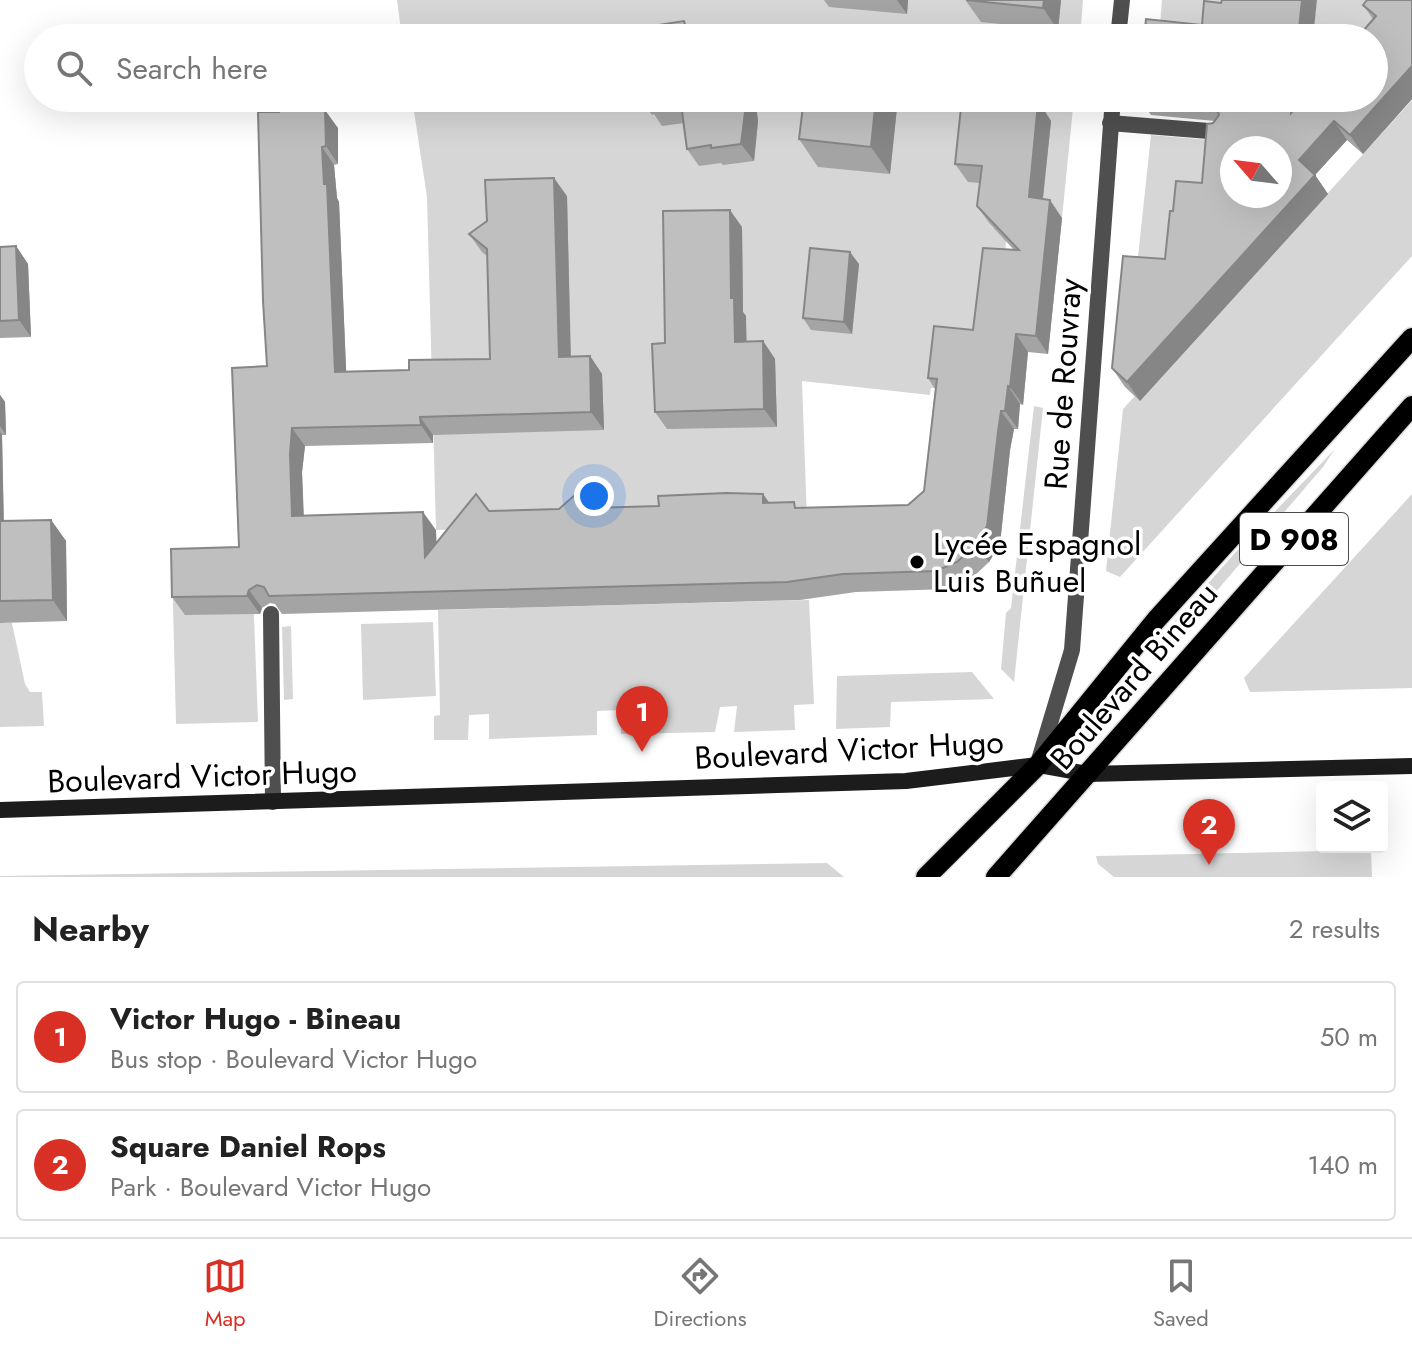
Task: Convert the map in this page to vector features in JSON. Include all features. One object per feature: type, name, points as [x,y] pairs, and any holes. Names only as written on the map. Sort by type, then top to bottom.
[{"type":"main road","name":"Boulevard Bineau","points":[[926,877],[1038,765],[1156,620],[1412,338]]},
{"type":"main road","name":"Boulevard Bineau","points":[[996,877],[1412,406]]},
{"type":"street","points":[[1119,24],[1122,0]]},
{"type":"street","name":"Rue de Rouvray","points":[[1038,765],[1072,650],[1111,112]]},
{"type":"street","points":[[1110,123],[1221,132]]},
{"type":"street","points":[[271,614],[273,802]]},
{"type":"street","name":"Boulevard Victor Hugo","points":[[0,810],[906,781],[1038,765],[1088,774],[1412,766]]},
{"type":"shaded area","points":[[397,0],[1083,0],[1081,24],[400,24]]},
{"type":"shaded area","points":[[1162,0],[1239,0],[1236,22],[1160,24]]},
{"type":"shaded area","points":[[1317,0],[1389,0],[1380,24],[1314,24]]},
{"type":"shaded area","points":[[1412,100],[1412,256],[1120,577],[1106,571],[1123,409],[1135,396],[1140,401]]},
{"type":"shaded area","points":[[414,112],[1073,112],[1062,218],[991,210],[990,224],[993,228],[1007,229],[1003,282],[941,388],[931,388],[930,395],[802,381],[807,520],[436,530],[427,197]]},
{"type":"shaded area","points":[[1151,135],[1220,141],[1178,278],[1136,275]]},
{"type":"shaded area","points":[[1034,406],[1043,408],[1014,682],[1001,669]]},
{"type":"shaded area","points":[[1335,449],[1172,649],[1159,639],[1234,554]]},
{"type":"shaded area","points":[[1412,494],[1412,688],[1250,692],[1244,678]]},
{"type":"shaded area","points":[[252,565],[258,722],[176,724],[172,566]]},
{"type":"shaded area","points":[[809,600],[814,704],[794,705],[795,730],[734,732],[737,706],[720,707],[715,732],[621,734],[620,710],[597,711],[597,735],[489,739],[489,714],[469,715],[468,740],[434,740],[434,716],[440,715],[438,610]]},
{"type":"shaded area","points":[[433,622],[436,696],[363,700],[361,624]]},
{"type":"shaded area","points":[[0,623],[12,623],[25,684],[30,692],[42,692],[44,726],[0,727]]},
{"type":"shaded area","points":[[291,626],[293,699],[284,700],[282,627]]},
{"type":"shaded area","points":[[972,672],[994,699],[891,702],[890,727],[836,729],[837,676]]},
{"type":"shaded area","points":[[1316,851],[1371,853],[1372,877],[1114,877],[1098,864],[1096,856]]},
{"type":"shaded area","points":[[827,863],[844,877],[0,877],[0,876]]},
{"type":"building","points":[[966,0],[1044,0],[1043,8]]},
{"type":"building","points":[[1222,0],[1302,0],[1299,24],[1202,24],[1204,1],[1221,3]]},
{"type":"building","points":[[1367,0],[1412,0],[1412,66],[1388,93],[1388,24],[1369,24],[1376,16],[1363,5]]},
{"type":"building","points":[[1146,19],[1193,24],[1145,24]]},
{"type":"building","points":[[258,112],[325,112],[326,146],[322,147],[324,184],[327,184],[335,372],[409,370],[409,360],[490,359],[487,249],[469,234],[487,221],[485,180],[554,178],[559,357],[590,356],[591,412],[420,417],[421,425],[292,428],[292,516],[423,512],[425,557],[476,494],[489,511],[559,509],[576,494],[591,508],[659,506],[658,496],[726,493],[763,494],[763,503],[794,502],[795,508],[908,505],[924,491],[937,379],[928,378],[934,326],[973,330],[983,248],[1019,250],[977,206],[982,166],[955,164],[961,112],[1037,112],[1029,197],[1050,200],[1036,336],[1016,334],[1010,387],[1005,411],[1001,411],[987,526],[976,544],[957,562],[936,571],[843,574],[787,582],[269,596],[264,587],[257,585],[249,590],[247,596],[172,597],[171,549],[239,547],[232,368],[267,366]]},
{"type":"building","points":[[682,112],[745,112],[741,144],[687,149]]},
{"type":"building","points":[[802,112],[875,112],[871,147],[799,139]]},
{"type":"building","points":[[1218,112],[1371,112],[1350,135],[1334,121],[1299,160],[1315,175],[1292,200],[1292,136],[1220,136],[1220,208],[1285,208],[1127,382],[1112,368],[1123,256],[1165,259],[1176,181],[1202,183],[1207,124],[1213,123]]},
{"type":"building","points":[[730,210],[735,342],[763,341],[764,409],[655,412],[652,344],[665,343],[663,211]]},
{"type":"building","points":[[16,246],[19,320],[0,321],[0,247]]},
{"type":"building","points":[[810,248],[850,252],[844,322],[803,318]]},
{"type":"building","points":[[51,520],[53,600],[0,601],[0,521]]},
{"type":"place","name":"Lycée Espagnol Luis Buñuel","points":[[917,562]]},
{"type":"place","name":"Victor Hugo - Bineau","points":[[642,752]]},
{"type":"place","name":"Square Daniel Rops","points":[[1209,865]]}]
